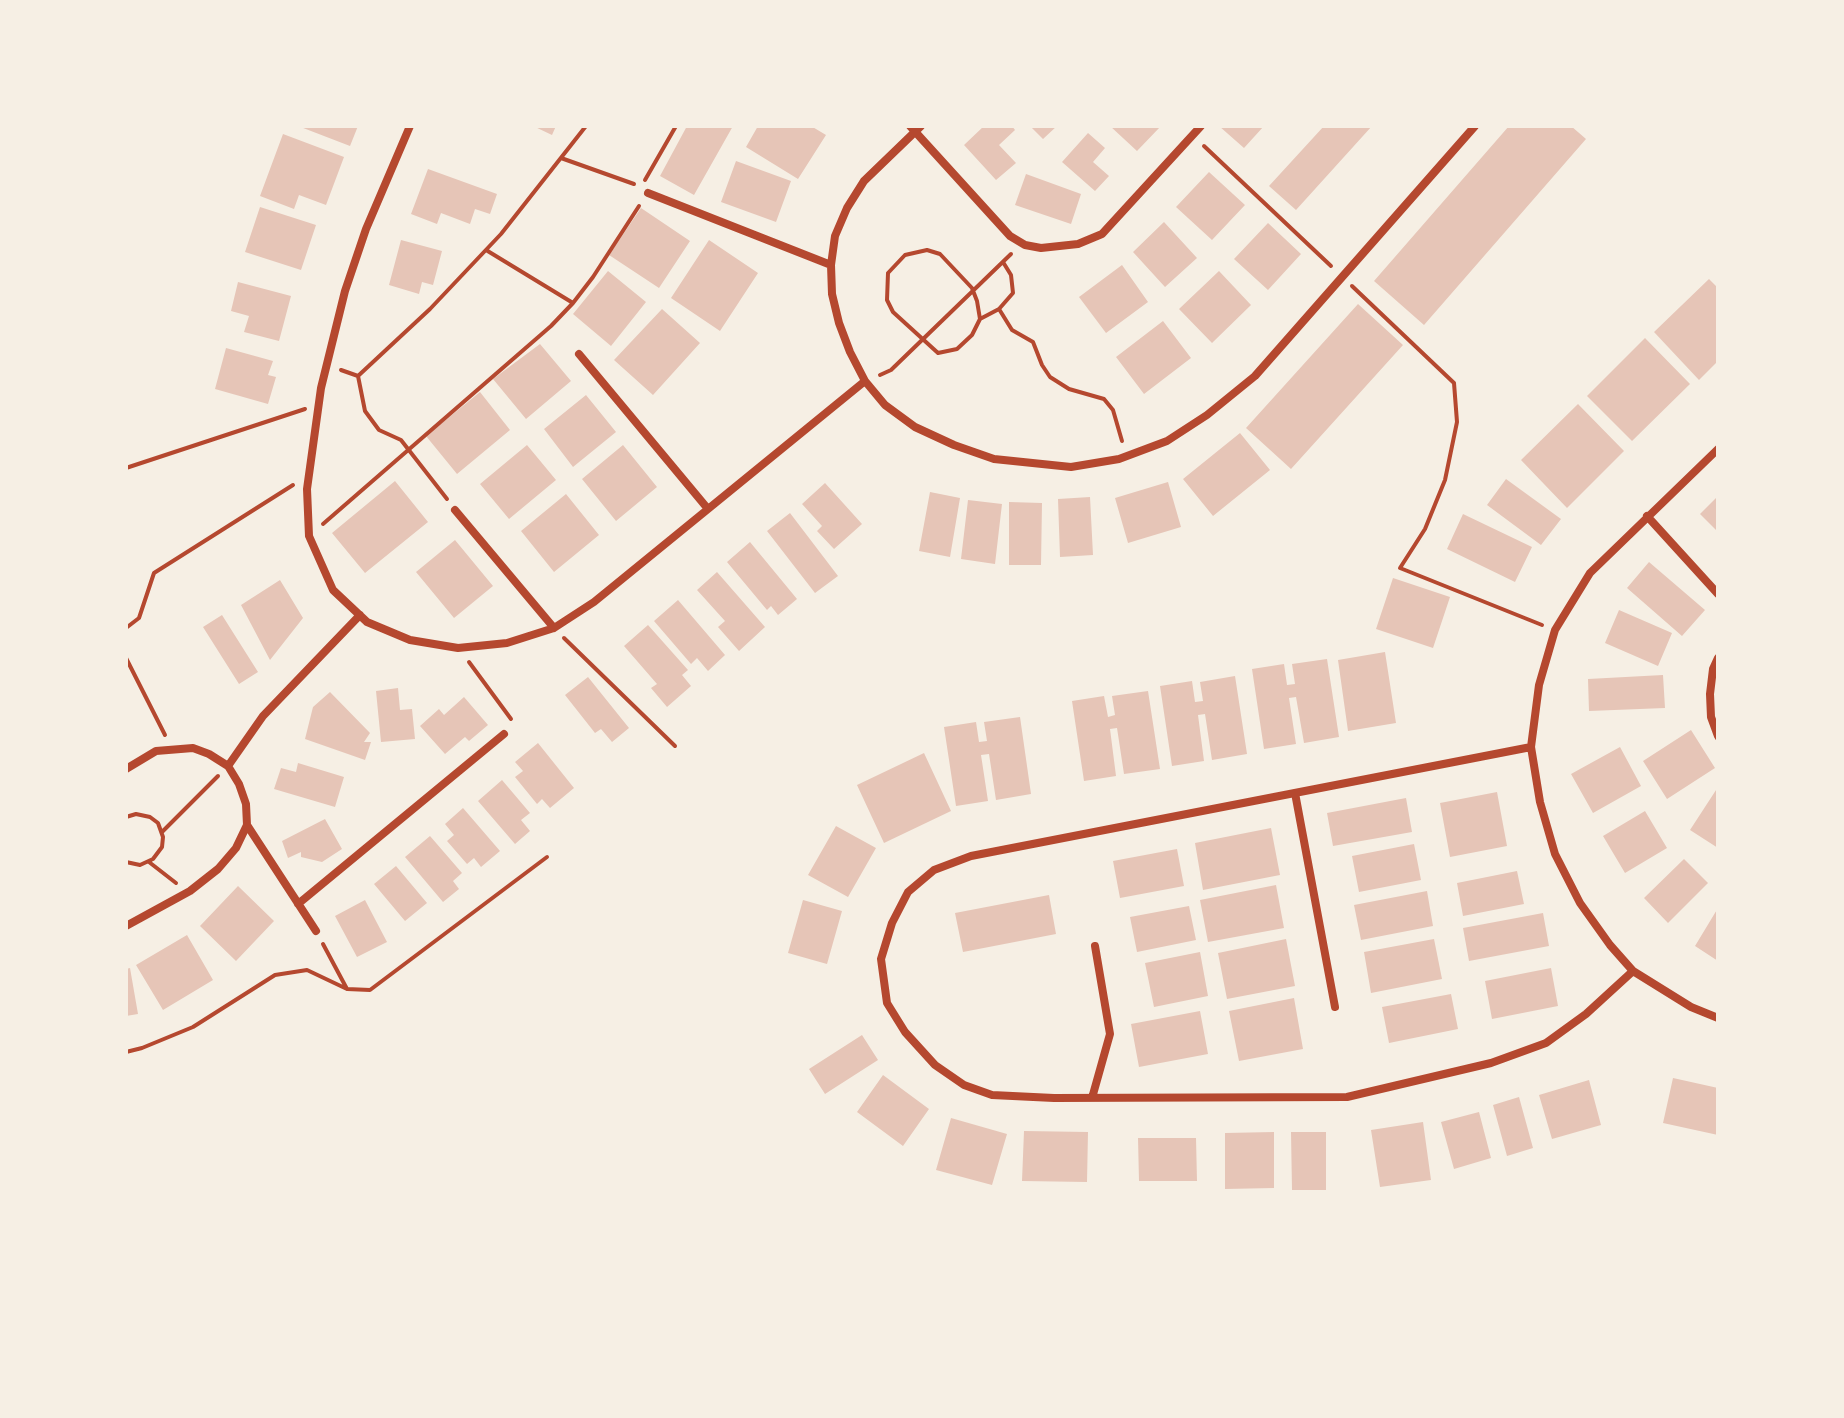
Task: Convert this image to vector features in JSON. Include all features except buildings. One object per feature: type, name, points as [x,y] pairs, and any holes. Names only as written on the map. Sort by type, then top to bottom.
[{"type":"street","points":[[410,126],[355,259],[326,364],[309,475],[309,536],[333,590],[367,622],[410,640],[458,648],[507,643],[554,628],[594,602],[865,381]]},
{"type":"street","points":[[1201,126],[1102,234],[1074,245],[1041,248],[1021,243],[1010,236],[915,128],[864,181],[847,208],[835,236],[831,265],[832,294],[839,323],[865,381],[885,405],[915,427],[994,459],[1071,467],[1125,456],[1167,441],[1207,415],[1255,376],[1475,126]]},
{"type":"street","points":[[648,193],[831,265]]},
{"type":"street","points":[[579,354],[708,509]]},
{"type":"street","points":[[1718,449],[1590,573],[1555,630],[1539,685],[1531,747],[1540,802],[1555,854],[1580,903],[1633,971],[1691,1007],[1718,1018]]},
{"type":"street","points":[[455,510],[554,628]]},
{"type":"street","points":[[1647,516],[1718,594]]},
{"type":"street","points":[[228,766],[263,716],[360,615]]},
{"type":"street","points":[[1718,658],[1713,669],[1710,694],[1711,717],[1718,736]]},
{"type":"street","points":[[298,904],[504,734]]},
{"type":"street","points":[[1531,747],[971,856],[934,870],[908,892],[892,923],[881,959],[887,1003],[905,1032],[935,1065],[964,1085],[992,1095],[1092,1098],[1347,1097],[1491,1063],[1546,1043],[1586,1014],[1633,971]]},
{"type":"street","points":[[126,769],[156,751],[193,748],[228,766],[246,804],[247,825],[236,848],[218,869],[187,892],[126,926]]},
{"type":"street","points":[[1295,793],[1335,1007]]},
{"type":"street","points":[[247,825],[316,931]]},
{"type":"street","points":[[1092,1098],[1110,1034],[1095,946]]},
{"type":"path","points":[[358,376],[430,309],[486,250],[586,126]]},
{"type":"path","points":[[561,158],[641,187],[676,126]]},
{"type":"path","points":[[1193,135],[1454,383],[1457,422],[1445,480],[1425,529],[1400,568],[1555,630]]},
{"type":"path","points":[[309,536],[551,326],[593,277],[648,193]]},
{"type":"path","points":[[865,381],[891,370],[1021,243]]},
{"type":"path","points":[[486,250],[573,303]]},
{"type":"path","points":[[980,319],[973,292],[940,254],[927,250],[905,255],[888,273],[887,300],[893,312],[938,353],[957,349],[972,335],[980,319],[999,309],[1013,293],[1011,275],[1003,262]]},
{"type":"path","points":[[999,309],[1012,330],[1033,342],[1050,377],[1069,389],[1104,399],[1113,410],[1125,456]]},
{"type":"path","points":[[326,364],[358,376]]},
{"type":"path","points":[[358,376],[365,411],[379,430],[401,440],[455,510]]},
{"type":"path","points":[[126,468],[318,405]]},
{"type":"path","points":[[126,628],[139,618],[154,573],[309,475]]},
{"type":"path","points":[[554,628],[675,746]]},
{"type":"path","points":[[458,648],[516,726],[504,734]]},
{"type":"path","points":[[126,658],[172,750]]},
{"type":"path","points":[[162,832],[228,766]]},
{"type":"path","points":[[126,817],[146,815],[155,820],[162,832],[162,847],[149,862],[140,865],[126,862]]},
{"type":"path","points":[[126,1052],[193,1027],[275,975],[307,970],[347,989],[370,990],[547,857]]},
{"type":"path","points":[[149,862],[187,892]]},
{"type":"path","points":[[316,931],[347,989]]}]
